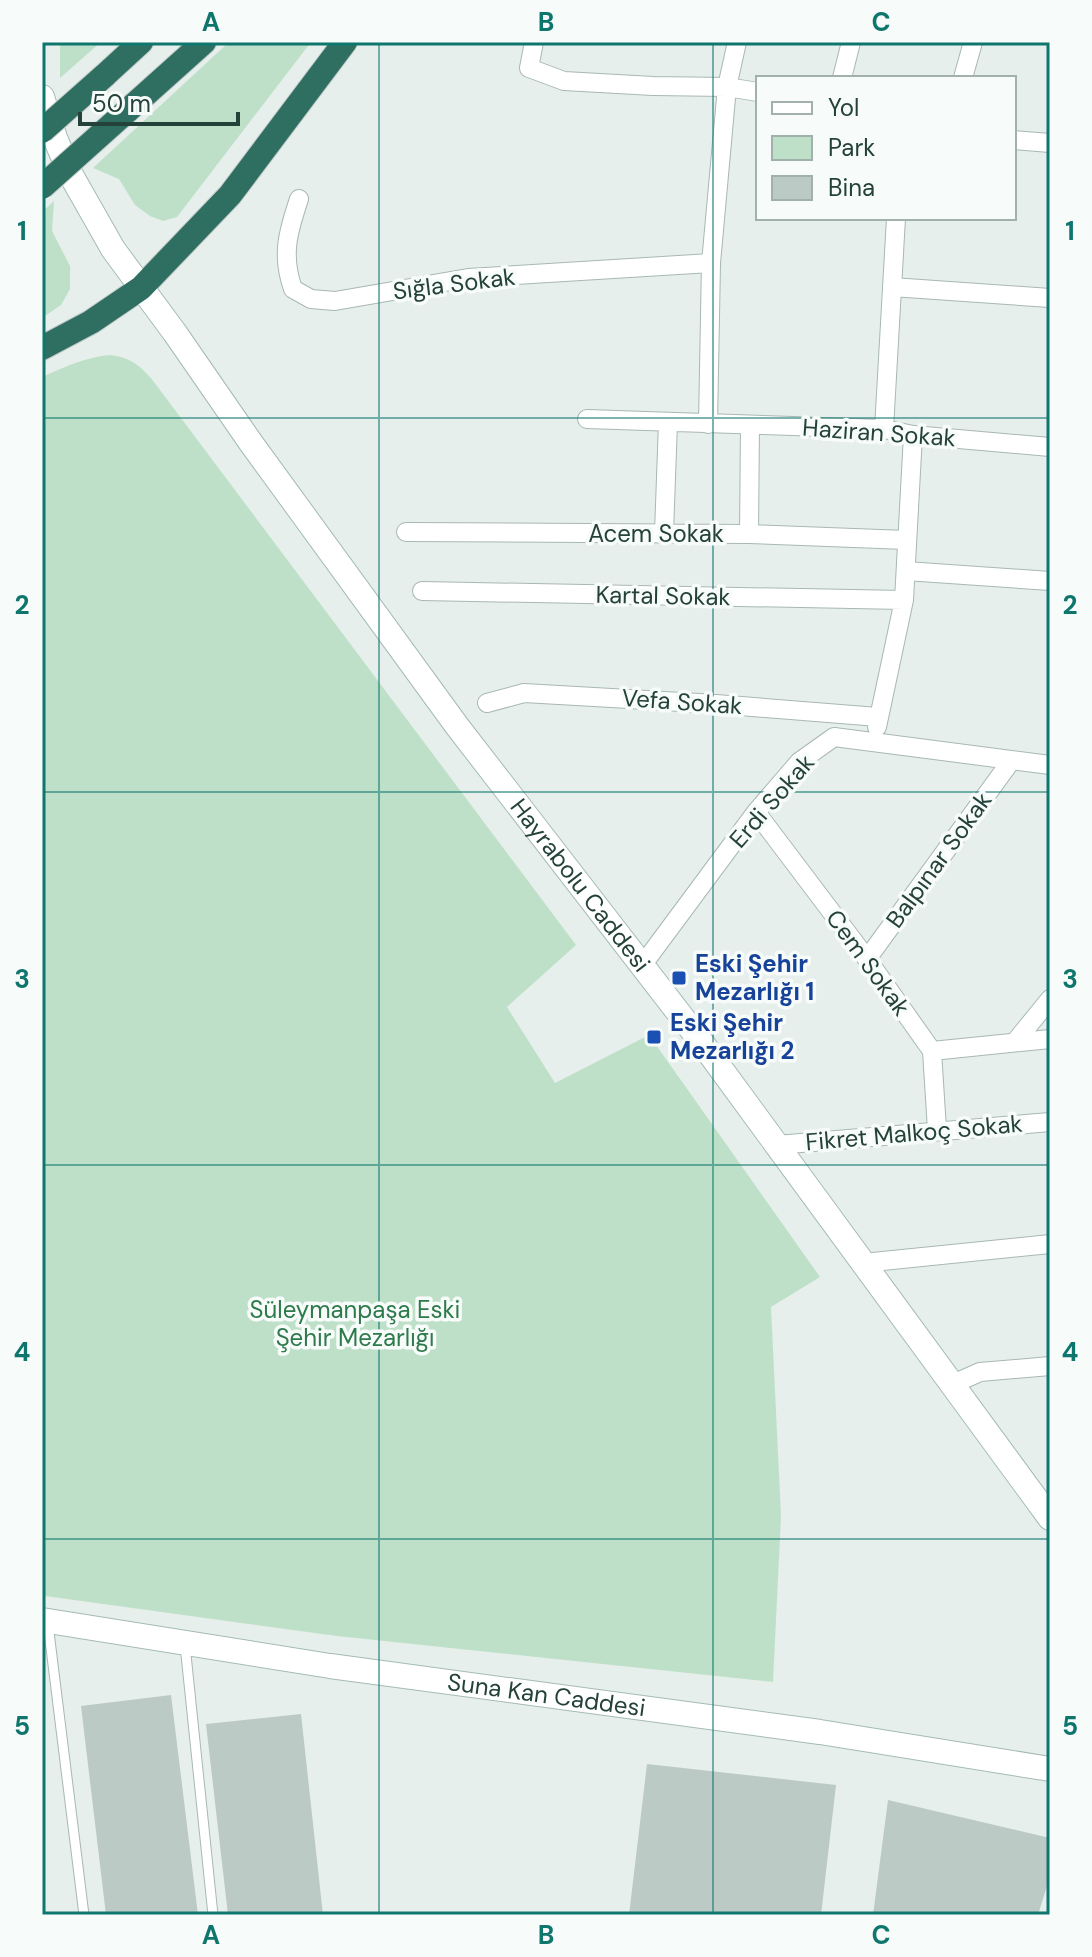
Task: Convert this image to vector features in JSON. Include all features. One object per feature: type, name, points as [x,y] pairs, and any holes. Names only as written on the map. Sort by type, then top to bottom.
[{"type":"highway","points":[[42,131],[141,42]]},
{"type":"highway","points":[[42,187],[204,42]]},
{"type":"highway","points":[[42,348],[91,322],[141,288],[230,195],[345,42]]},
{"type":"main road","name":"Hayrabolu Caddesi","points":[[42,97],[71,175],[113,249],[457,726],[702,1043],[953,1384],[1040,1491],[1050,1518]]},
{"type":"main road","name":"Suna Kan Caddesi","points":[[45,1620],[330,1666],[805,1730],[1050,1769]]},
{"type":"street","points":[[534,42],[529,68],[564,81],[727,87],[756,92]]},
{"type":"street","points":[[708,424],[711,263],[727,87],[737,42]]},
{"type":"street","points":[[842,76],[851,42]]},
{"type":"street","points":[[964,76],[973,42]]},
{"type":"street","points":[[1016,140],[1050,143]]},
{"type":"street","name":"Sığla Sokak","points":[[299,199],[286,237],[287,273],[293,289],[311,299],[335,301],[468,278],[711,263]]},
{"type":"street","points":[[884,429],[896,220]]},
{"type":"street","points":[[892,287],[1050,298]]},
{"type":"street","name":"Haziran Sokak","points":[[587,419],[884,429],[913,435],[1050,447]]},
{"type":"street","points":[[664,533],[668,422]]},
{"type":"street","points":[[749,534],[750,425]]},
{"type":"street","points":[[874,742],[904,600],[913,435]]},
{"type":"street","name":"Acem Sokak","points":[[406,532],[749,534],[906,540]]},
{"type":"street","points":[[906,571],[1050,581]]},
{"type":"street","name":"Kartal Sokak","points":[[422,591],[904,600]]},
{"type":"street","name":"Vefa Sokak","points":[[487,703],[524,693],[878,717]]},
{"type":"street","name":"Erdi Sokak","points":[[641,967],[756,812],[799,762],[834,737],[1050,765]]},
{"type":"street","name":"Balpınar Sokak","points":[[867,959],[1011,761]]},
{"type":"street","name":"Cem Sokak","points":[[756,812],[932,1051]]},
{"type":"street","points":[[1015,1042],[1050,999]]},
{"type":"street","points":[[937,1130],[932,1051],[1050,1039]]},
{"type":"street","name":"Fikret Malkoç Sokak","points":[[777,1145],[1050,1122]]},
{"type":"street","points":[[863,1263],[1050,1244]]},
{"type":"street","points":[[953,1384],[980,1372],[1050,1366]]},
{"type":"lane","points":[[45,1620],[84,1915]]},
{"type":"lane","points":[[185,1642],[213,1915]]},
{"type":"green space","points":[[60,42],[101,42],[60,78]]},
{"type":"green space","points":[[229,42],[311,42],[177,217],[163,221],[150,216],[135,205],[119,179],[93,168]]},
{"type":"green space","points":[[54,201],[52,231],[70,266],[70,289],[61,305],[42,318],[42,212]]},
{"type":"green space","name":"Süleymanpaşa Eski Şehir Mezarlığı","points":[[110,355],[133,362],[151,378],[576,945],[507,1007],[555,1083],[649,1035],[820,1277],[771,1307],[781,1516],[773,1682],[337,1636],[45,1596],[42,1588],[42,377],[84,360]]},
{"type":"building","points":[[171,1695],[198,1915],[106,1915],[81,1706]]},
{"type":"building","points":[[301,1714],[323,1915],[228,1915],[206,1724]]},
{"type":"building","points":[[647,1764],[836,1785],[821,1915],[629,1915]]},
{"type":"building","points":[[888,1800],[1050,1838],[1050,1876],[1038,1915],[873,1915]]},
{"type":"place","name":"Eski Şehir Mezarlığı 1","points":[[679,978]]},
{"type":"place","name":"Eski Şehir Mezarlığı 2","points":[[654,1037]]}]
